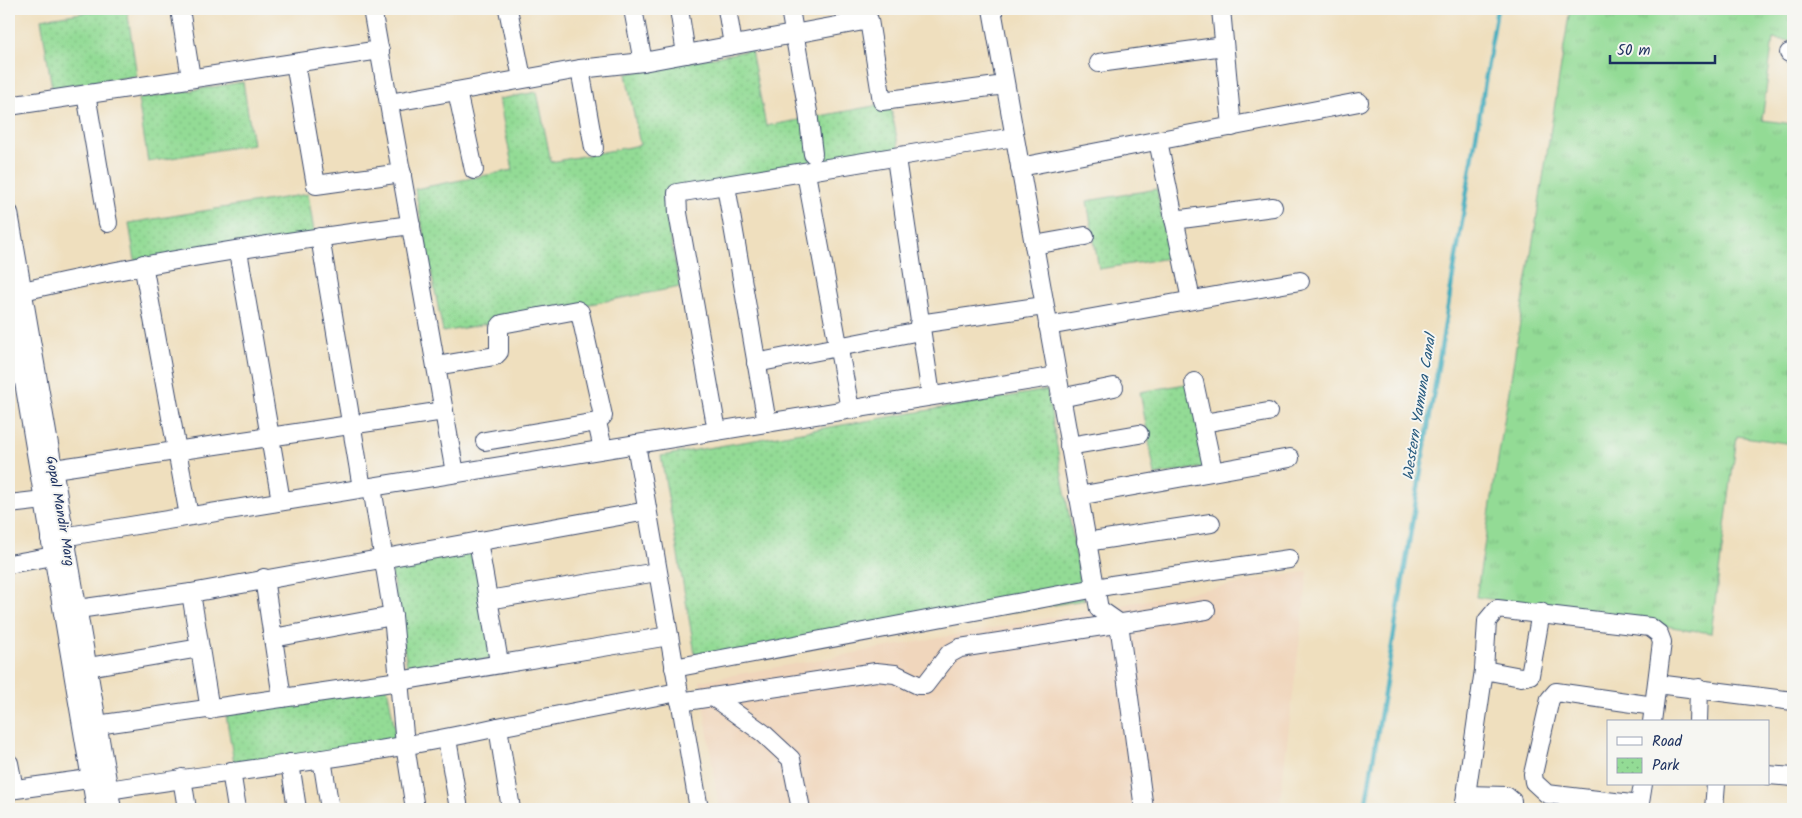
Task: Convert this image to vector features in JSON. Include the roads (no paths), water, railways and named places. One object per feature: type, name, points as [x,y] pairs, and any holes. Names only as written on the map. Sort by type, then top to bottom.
[{"type":"street","points":[[180,9],[191,78]]},
{"type":"street","points":[[372,9],[454,473]]},
{"type":"street","points":[[508,9],[522,78]]},
{"type":"street","points":[[634,9],[643,62]]},
{"type":"street","points":[[679,9],[686,54]]},
{"type":"street","points":[[726,9],[732,45]]},
{"type":"street","points":[[790,9],[808,112],[813,154]]},
{"type":"street","points":[[992,9],[1094,589],[1099,609],[1119,623],[1144,809]]},
{"type":"street","points":[[1221,9],[1232,127]]},
{"type":"street","points":[[389,102],[522,78],[643,62],[794,34],[856,16],[869,20],[882,101],[1005,85]]},
{"type":"street","points":[[1099,63],[1224,46]]},
{"type":"street","points":[[9,106],[380,50]]},
{"type":"street","points":[[295,62],[316,185],[402,173]]},
{"type":"street","points":[[580,69],[594,148]]},
{"type":"street","points":[[457,91],[474,170]]},
{"type":"street","points":[[86,94],[108,223]]},
{"type":"street","points":[[1020,167],[1359,102]]},
{"type":"street","points":[[717,431],[678,213],[677,193],[1014,137]]},
{"type":"street","points":[[1158,141],[1191,300]]},
{"type":"street","points":[[896,158],[931,396]]},
{"type":"street","points":[[806,173],[850,409]]},
{"type":"street","points":[[726,186],[766,423]]},
{"type":"street","points":[[1174,220],[1273,208]]},
{"type":"street","name":"Gopal Mandir Marg","points":[[9,213],[16,292],[54,469],[59,546],[102,782],[112,809]]},
{"type":"street","points":[[16,292],[143,264],[238,251],[320,236],[411,225]]},
{"type":"street","points":[[320,236],[352,424],[384,558],[393,616],[405,745],[415,809]]},
{"type":"street","points":[[1034,245],[1085,236]]},
{"type":"street","points":[[238,251],[281,502]]},
{"type":"street","points":[[143,264],[188,516]]},
{"type":"street","points":[[1048,326],[1300,280]]},
{"type":"street","name":"Gopal Mandir Marg","points":[[16,292],[11,315],[44,500],[78,609],[97,725],[102,782],[96,809]]},
{"type":"street","points":[[756,362],[920,327],[1044,306]]},
{"type":"street","points":[[436,366],[495,356],[500,352],[499,335],[502,324],[577,310],[580,312],[604,416],[598,422],[485,441]]},
{"type":"street","points":[[9,564],[59,546],[188,516],[1057,376]]},
{"type":"street","points":[[1194,382],[1213,471]]},
{"type":"street","points":[[1060,398],[1114,387]]},
{"type":"street","points":[[54,469],[444,411]]},
{"type":"street","points":[[1203,423],[1268,412]]},
{"type":"street","points":[[598,422],[602,450]]},
{"type":"street","points":[[1069,446],[1139,434]]},
{"type":"street","points":[[636,444],[699,809]]},
{"type":"street","points":[[1078,496],[1290,458]]},
{"type":"street","points":[[9,504],[44,500]]},
{"type":"street","points":[[78,609],[191,593],[264,578],[647,511]]},
{"type":"street","points":[[1086,542],[1211,523]]},
{"type":"street","points":[[478,542],[499,662]]},
{"type":"street","points":[[674,668],[1094,589],[1289,559]]},
{"type":"street","points":[[488,600],[657,572]]},
{"type":"street","points":[[264,578],[282,698]]},
{"type":"street","points":[[191,593],[210,710]]},
{"type":"street","points":[[1512,809],[1512,801],[1506,796],[1465,802],[1484,670],[1487,621],[1497,609],[1541,612],[1650,627],[1659,634],[1662,642],[1653,714],[1556,692],[1550,699],[1533,774],[1534,782],[1547,794],[1640,807],[1643,786]]},
{"type":"street","points":[[9,762],[11,790],[102,782],[182,778],[322,759],[679,697],[713,697],[876,672],[895,674],[918,685],[925,685],[949,654],[960,648],[1206,610]]},
{"type":"street","points":[[1484,670],[1521,677],[1530,675],[1533,672],[1541,612]]},
{"type":"street","points":[[273,638],[393,616]]},
{"type":"street","points":[[97,725],[210,710],[398,681],[499,662],[669,636]]},
{"type":"street","points":[[88,667],[200,648]]},
{"type":"street","points":[[1657,684],[1793,701]]},
{"type":"street","points":[[1698,720],[1700,688]]},
{"type":"street","points":[[713,697],[763,733],[791,759],[801,809]]},
{"type":"street","points":[[498,727],[511,809]]},
{"type":"street","points":[[447,738],[459,809]]},
{"type":"street","points":[[322,759],[330,809]]},
{"type":"street","points":[[290,763],[297,809]]},
{"type":"street","points":[[230,771],[237,809]]},
{"type":"street","points":[[1770,775],[1793,777]]},
{"type":"street","points":[[182,778],[187,809]]},
{"type":"street","points":[[1714,809],[1716,786]]},
{"type":"waterway","name":"Western Yamuna Canal","points":[[1365,809],[1497,9]]}]
